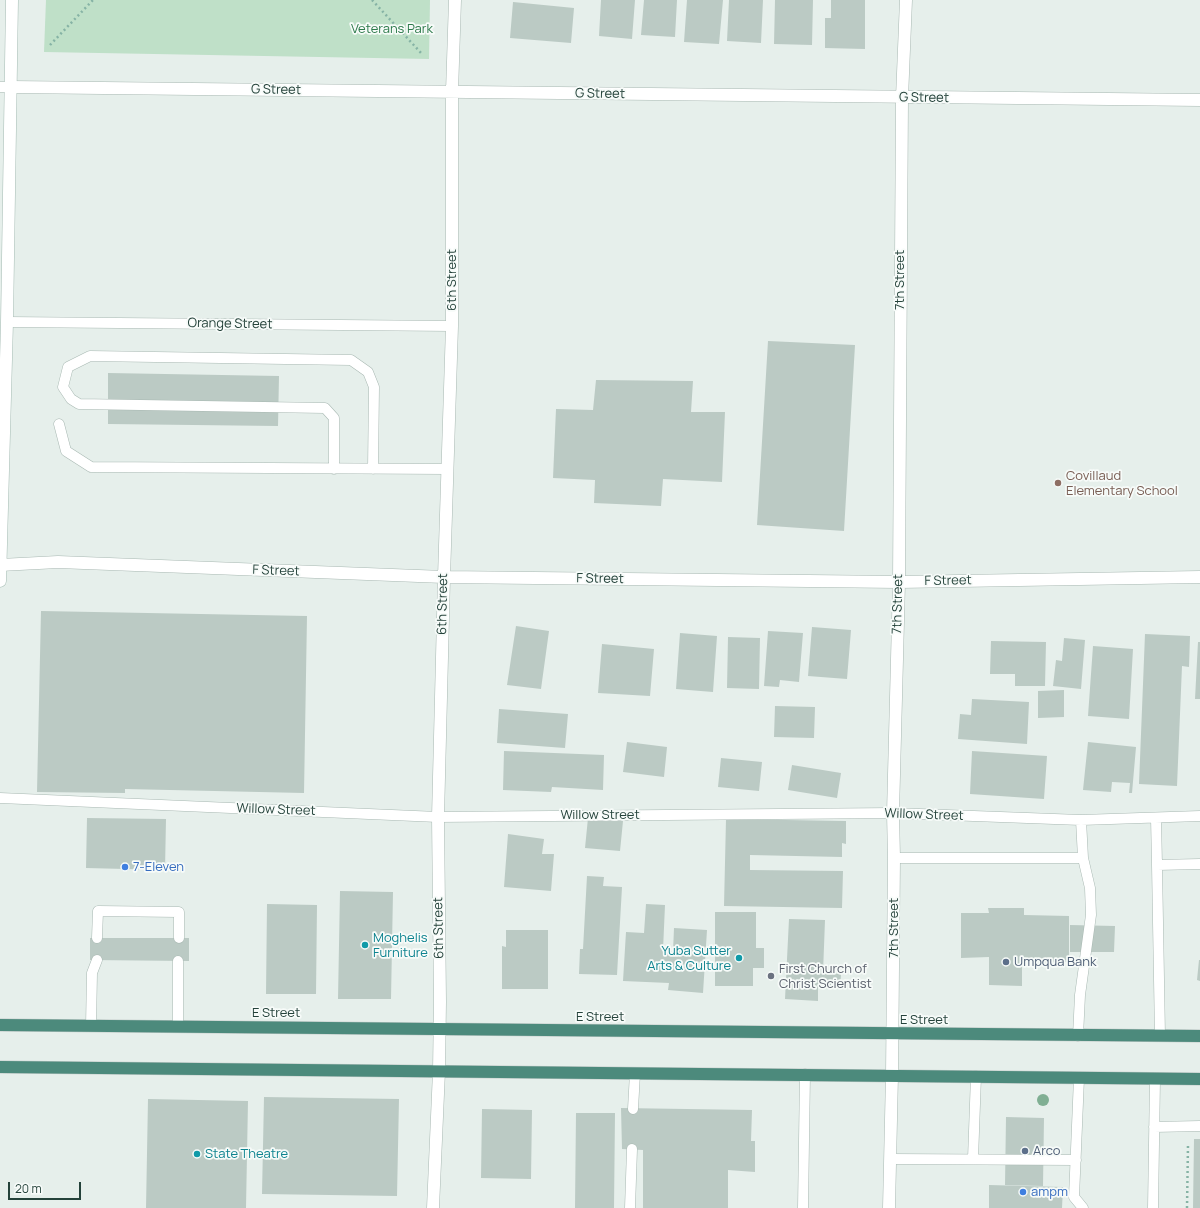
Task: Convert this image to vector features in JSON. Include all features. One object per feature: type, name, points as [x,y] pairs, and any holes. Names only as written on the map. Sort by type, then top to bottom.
[{"type":"highway","name":"E Street","points":[[0,1025],[1200,1036]]},
{"type":"highway","points":[[0,1067],[1200,1079]]},
{"type":"street","points":[[0,581],[7,322],[9,123],[5,87],[12,0]]},
{"type":"street","name":"6th Street","points":[[433,1208],[440,1030],[438,817],[452,326],[452,92],[455,0]]},
{"type":"street","name":"7th Street","points":[[889,1208],[892,1075],[893,813],[899,582],[902,98],[906,0]]},
{"type":"street","name":"G Street","points":[[5,87],[902,98],[1200,100]]},
{"type":"street","name":"F Street","points":[[0,565],[58,562],[444,577],[899,582],[1200,577]]},
{"type":"lane","name":"Orange Street","points":[[7,322],[452,326]]},
{"type":"lane","points":[[334,469],[334,418],[325,408],[79,404],[71,400],[63,387],[68,367],[90,356],[351,360],[368,372],[374,387],[373,469]]},
{"type":"lane","points":[[59,424],[66,452],[91,468],[447,469]]},
{"type":"lane","name":"Willow Street","points":[[0,798],[438,817],[893,813],[1081,820],[1200,816]]},
{"type":"lane","points":[[1156,818],[1160,1036]]},
{"type":"lane","points":[[1078,1036],[1080,995],[1091,916],[1090,888],[1083,858],[1081,820]]},
{"type":"lane","points":[[894,858],[1083,858]]},
{"type":"lane","points":[[1157,865],[1200,864]]},
{"type":"lane","points":[[97,938],[98,911],[179,912],[179,938]]},
{"type":"lane","points":[[91,1026],[92,973],[97,960]]},
{"type":"lane","points":[[178,961],[178,1026]]},
{"type":"lane","points":[[633,1109],[635,1073]]},
{"type":"lane","points":[[803,1208],[805,1074]]},
{"type":"lane","points":[[973,1159],[976,1076]]},
{"type":"lane","points":[[1079,1078],[1074,1197],[1083,1208]]},
{"type":"lane","points":[[1153,1208],[1155,1079]]},
{"type":"lane","points":[[1154,1127],[1195,1126]]},
{"type":"lane","points":[[630,1208],[632,1149]]},
{"type":"lane","points":[[890,1159],[1076,1160]]},
{"type":"path","points":[[50,45],[93,0]]},
{"type":"path","points":[[372,0],[422,54]]},
{"type":"path","points":[[1187,1208],[1188,1138],[1195,1126]]},
{"type":"green space","name":"Veterans Park","points":[[46,0],[430,0],[429,59],[44,52]]},
{"type":"building","points":[[601,0],[635,0],[632,39],[599,36]]},
{"type":"building","points":[[644,0],[677,0],[675,37],[641,35]]},
{"type":"building","points":[[687,0],[723,0],[719,44],[684,42]]},
{"type":"building","points":[[729,0],[763,0],[761,43],[727,41]]},
{"type":"building","points":[[775,0],[813,0],[812,45],[774,44]]},
{"type":"building","points":[[831,0],[865,0],[865,49],[825,48],[825,18],[831,18]]},
{"type":"building","points":[[513,2],[574,8],[571,43],[510,38]]},
{"type":"building","points":[[768,341],[855,345],[844,531],[757,525]]},
{"type":"building","points":[[108,373],[279,376],[278,426],[108,424]]},
{"type":"building","points":[[596,380],[693,381],[691,412],[725,412],[722,482],[663,479],[661,506],[594,503],[595,480],[553,478],[556,409],[593,410]]},
{"type":"building","points":[[41,611],[307,616],[304,793],[125,789],[125,793],[37,792]]},
{"type":"building","points":[[516,626],[549,631],[541,689],[507,685]]},
{"type":"building","points":[[812,627],[851,630],[847,679],[808,676]]},
{"type":"building","points":[[768,631],[803,633],[799,682],[780,680],[779,687],[764,686]]},
{"type":"building","points":[[680,633],[717,636],[713,692],[676,689]]},
{"type":"building","points":[[1145,634],[1190,636],[1189,667],[1182,666],[1177,786],[1139,784]]},
{"type":"building","points":[[728,637],[760,638],[759,689],[727,688]]},
{"type":"building","points":[[1064,638],[1085,640],[1081,689],[1053,686],[1056,660],[1062,661]]},
{"type":"building","points":[[991,641],[1046,642],[1045,686],[1015,686],[1015,674],[990,674]]},
{"type":"building","points":[[1198,642],[1200,642],[1200,699],[1195,699]]},
{"type":"building","points":[[602,644],[654,649],[650,696],[598,693]]},
{"type":"building","points":[[1093,646],[1133,649],[1129,719],[1088,716]]},
{"type":"building","points":[[1064,690],[1064,717],[1038,718],[1038,691]]},
{"type":"building","points":[[972,699],[1029,702],[1027,744],[958,739],[960,714],[971,715]]},
{"type":"building","points":[[775,706],[815,707],[814,738],[774,737]]},
{"type":"building","points":[[499,709],[568,714],[565,748],[497,743]]},
{"type":"building","points":[[627,742],[667,747],[664,777],[623,772]]},
{"type":"building","points":[[1088,742],[1136,747],[1132,793],[1129,793],[1130,783],[1112,782],[1111,792],[1083,790]]},
{"type":"building","points":[[504,751],[604,755],[603,790],[552,787],[551,792],[503,790]]},
{"type":"building","points":[[972,751],[1047,756],[1044,799],[970,794]]},
{"type":"building","points":[[721,758],[762,762],[759,791],[718,787]]},
{"type":"building","points":[[792,765],[841,773],[837,798],[788,790]]},
{"type":"building","points":[[87,818],[166,819],[165,870],[86,868]]},
{"type":"building","points":[[588,818],[623,821],[620,851],[585,848]]},
{"type":"building","points":[[726,819],[846,821],[846,844],[842,843],[842,857],[750,855],[750,870],[843,871],[842,908],[724,906]]},
{"type":"building","points":[[508,834],[544,839],[542,854],[554,854],[551,891],[504,887]]},
{"type":"building","points":[[587,876],[604,877],[603,886],[622,887],[617,975],[579,974],[580,949],[583,949]]},
{"type":"building","name":"Moghelis Furniture","points":[[340,891],[393,892],[391,999],[338,999]]},
{"type":"building","points":[[267,904],[317,905],[316,994],[266,994]]},
{"type":"building","points":[[646,904],[665,905],[663,950],[673,952],[674,928],[707,930],[703,993],[668,990],[669,983],[623,981],[626,932],[644,933]]},
{"type":"building","points":[[988,908],[1024,908],[1024,915],[1069,916],[1069,962],[1022,961],[1022,986],[989,985],[989,957],[961,958],[961,913],[989,913]]},
{"type":"building","name":"Yuba Sutter Arts & Culture","points":[[715,912],[756,912],[756,948],[764,948],[764,968],[753,968],[753,986],[715,986]]},
{"type":"building","points":[[789,919],[825,920],[823,973],[841,974],[840,989],[818,988],[818,1001],[785,999]]},
{"type":"building","points":[[1070,925],[1115,926],[1114,952],[1070,952]]},
{"type":"building","points":[[506,930],[548,930],[548,989],[502,989],[502,946],[506,947]]},
{"type":"building","points":[[90,938],[189,938],[189,961],[90,960]]},
{"type":"building","points":[[1200,960],[1200,981],[1197,980]]},
{"type":"building","points":[[264,1097],[399,1099],[397,1196],[262,1194]]},
{"type":"building","name":"State Theatre","points":[[148,1099],[248,1101],[246,1208],[146,1208]]},
{"type":"building","points":[[621,1108],[752,1110],[751,1141],[755,1141],[755,1172],[728,1170],[728,1208],[643,1208],[643,1150],[622,1149]]},
{"type":"building","points":[[482,1109],[532,1110],[531,1179],[481,1178]]},
{"type":"building","points":[[576,1113],[615,1113],[614,1208],[575,1208]]},
{"type":"building","name":"Arco","points":[[1006,1117],[1044,1118],[1043,1186],[1005,1185]]},
{"type":"building","points":[[1194,1139],[1200,1139],[1200,1208],[1193,1208]]},
{"type":"building","points":[[989,1185],[1063,1187],[1062,1208],[989,1208]]},
{"type":"place","name":"Covillaud Elementary School","points":[[1058,483]]},
{"type":"place","name":"7-Eleven","points":[[125,867]]},
{"type":"place","name":"Moghelis Furniture","points":[[365,945]]},
{"type":"place","name":"Yuba Sutter Arts & Culture","points":[[739,958]]},
{"type":"place","name":"Umpqua Bank","points":[[1006,962]]},
{"type":"place","name":"First Church of Christ Scientist","points":[[771,976]]},
{"type":"place","name":"Arco","points":[[1025,1151]]},
{"type":"place","name":"State Theatre","points":[[197,1154]]},
{"type":"place","name":"ampm","points":[[1023,1192]]}]
